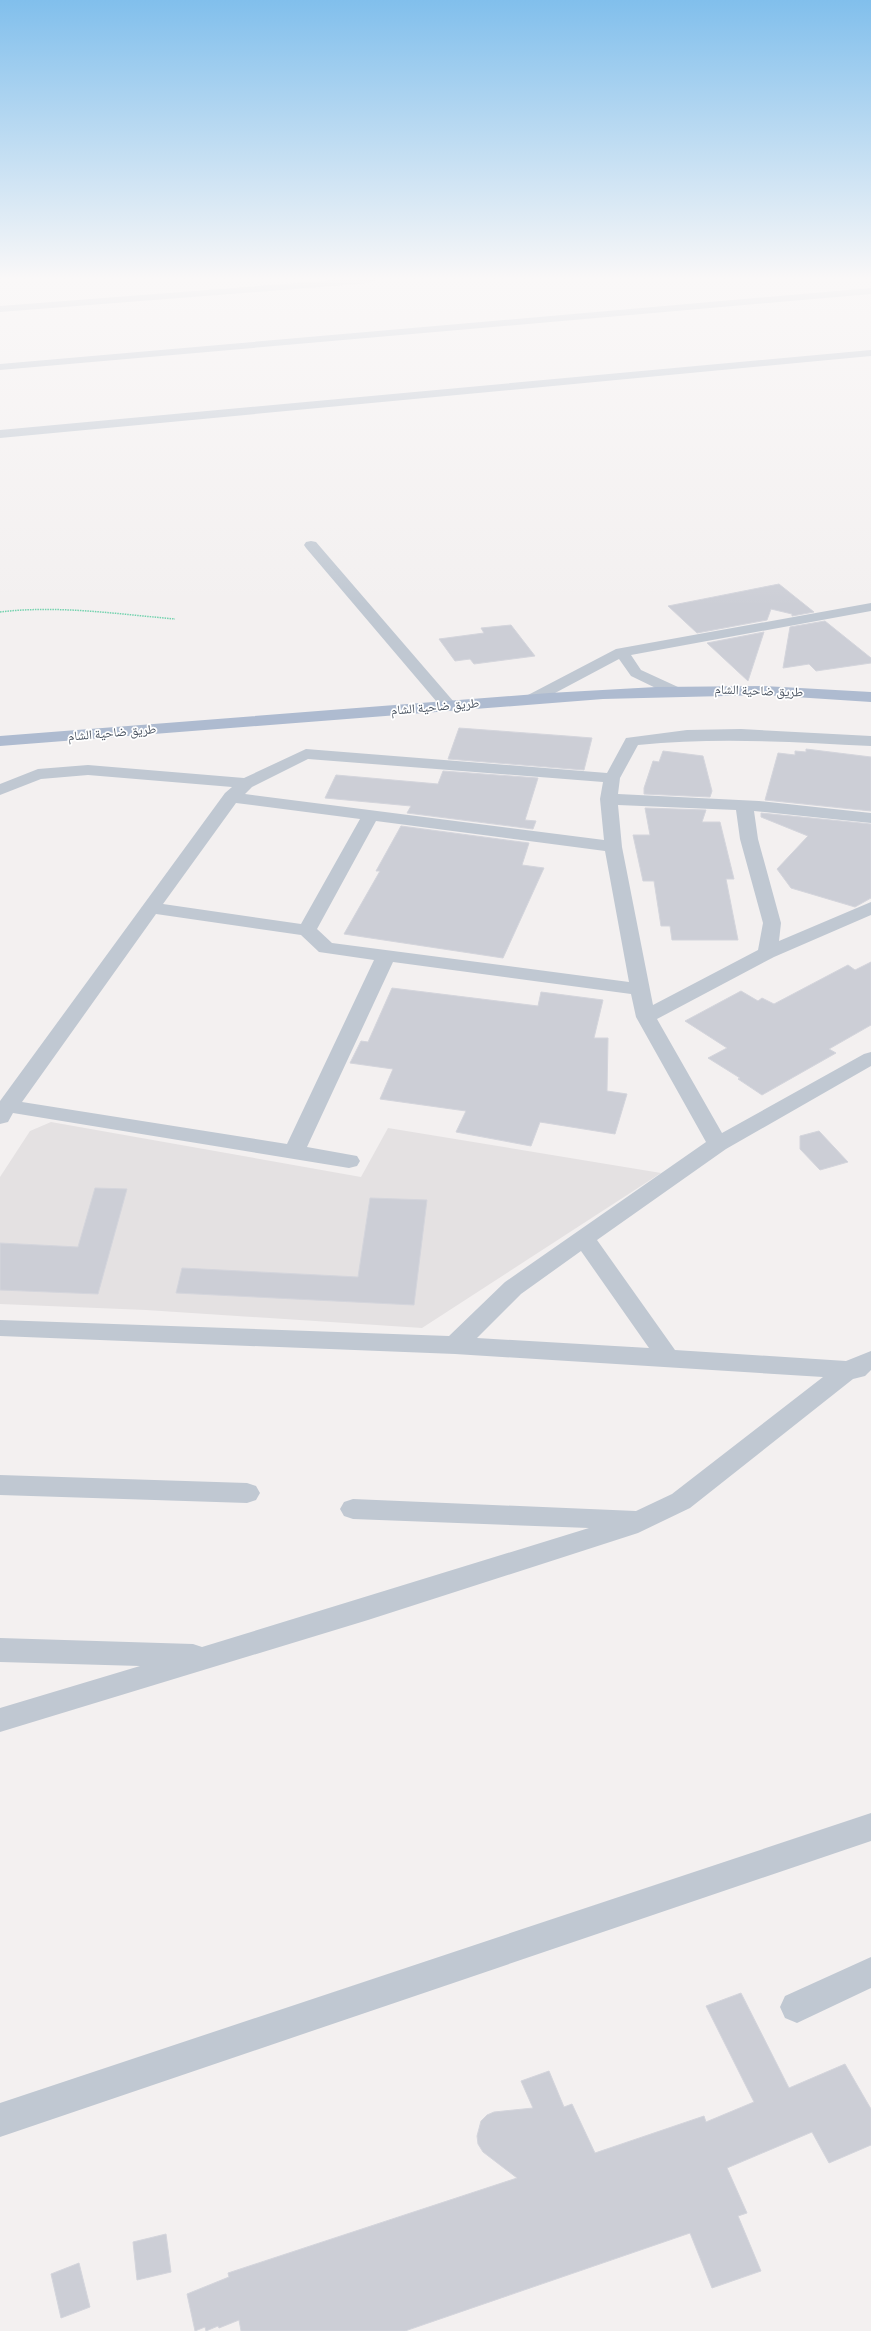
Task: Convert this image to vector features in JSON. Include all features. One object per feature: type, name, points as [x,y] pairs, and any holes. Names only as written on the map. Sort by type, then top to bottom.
[{"type":"main road","name":"طريق ضاحية الشام","points":[[0,741],[534,698],[672,690],[784,690],[871,696]]},
{"type":"main road","name":"طريق ضاحية الشام","points":[[0,754],[620,705],[707,702],[784,704],[871,710]]},
{"type":"street","points":[[0,434],[486,389]]},
{"type":"street","points":[[311,545],[448,705]]},
{"type":"street","points":[[534,698],[621,652],[871,607]]},
{"type":"street","points":[[621,652],[636,673],[672,690]]},
{"type":"street","points":[[718,1144],[646,1017],[613,847],[609,799],[612,778],[632,741],[687,735],[741,734],[871,741]]},
{"type":"street","points":[[348,1161],[294,1152],[4,1112],[231,796],[246,783],[306,754],[612,778]]},
{"type":"street","points":[[0,790],[38,774],[88,770],[246,783]]},
{"type":"street","points":[[231,796],[613,847]]},
{"type":"street","points":[[609,799],[744,805],[871,818]]},
{"type":"street","points":[[744,805],[749,839],[772,924],[767,953]]},
{"type":"street","points":[[307,930],[372,815]]},
{"type":"street","points":[[150,908],[307,930],[326,948],[640,989]]},
{"type":"street","points":[[646,1017],[767,953],[871,908]]},
{"type":"street","points":[[294,1152],[386,956]]},
{"type":"street","points":[[455,1345],[513,1288],[718,1144],[871,1058]]},
{"type":"street","points":[[584,1238],[668,1358]]},
{"type":"street","points":[[0,1328],[455,1345],[668,1358],[864,1367]]},
{"type":"street","points":[[0,1720],[622,1529],[681,1501],[864,1367]]},
{"type":"street","points":[[0,1485],[247,1493]]},
{"type":"street","points":[[353,1509],[642,1520]]},
{"type":"street","points":[[0,1650],[212,1656]]},
{"type":"street","points":[[0,2120],[871,1827]]},
{"type":"street","points":[[797,2007],[871,1972]]},
{"type":"path","points":[[0,612],[24,609],[63,609],[175,619]]},
{"type":"shaded area","points":[[51,1122],[361,1177],[388,1128],[661,1173],[422,1328],[146,1310],[0,1304],[0,1177],[30,1131]]},
{"type":"building","points":[[779,584],[814,612],[792,616],[792,614],[771,609],[767,620],[697,633],[668,606]]},
{"type":"building","points":[[825,621],[871,658],[871,663],[816,671],[809,664],[783,668],[790,627]]},
{"type":"building","points":[[511,625],[535,656],[474,664],[470,659],[455,661],[439,639],[484,633],[481,628]]},
{"type":"building","points":[[764,632],[748,681],[707,643]]},
{"type":"building","points":[[459,728],[592,738],[584,770],[448,759]]},
{"type":"building","points":[[806,749],[871,757],[871,811],[765,800],[778,753],[795,755],[795,751],[806,752]]},
{"type":"building","points":[[663,751],[703,756],[712,791],[710,797],[644,794],[644,788],[653,761],[659,762]]},
{"type":"building","points":[[443,771],[538,778],[525,820],[536,821],[533,829],[407,813],[411,806],[325,798],[336,775],[438,784]]},
{"type":"building","points":[[645,808],[706,810],[702,822],[720,822],[734,879],[726,879],[738,940],[672,940],[670,926],[661,926],[654,881],[643,881],[633,835],[650,835]]},
{"type":"building","points":[[761,813],[871,824],[871,898],[855,907],[791,888],[777,869],[808,836],[761,817]]},
{"type":"building","points":[[401,826],[529,843],[522,865],[544,868],[503,958],[344,934],[380,871],[376,871]]},
{"type":"building","points":[[871,962],[871,1025],[829,1049],[836,1053],[762,1095],[738,1079],[740,1078],[708,1058],[727,1048],[685,1021],[741,991],[758,1001],[762,998],[774,1004],[848,965],[855,970]]},
{"type":"building","points":[[392,988],[538,1006],[541,992],[603,1000],[594,1038],[608,1038],[607,1091],[627,1094],[615,1134],[540,1122],[531,1146],[456,1132],[466,1111],[380,1099],[393,1069],[350,1063],[361,1041],[368,1042]]},
{"type":"building","points":[[819,1131],[848,1162],[820,1170],[800,1149],[800,1136]]},
{"type":"building","points":[[95,1188],[127,1189],[98,1294],[0,1290],[0,1243],[78,1247]]},
{"type":"building","points":[[370,1198],[427,1200],[414,1305],[176,1293],[182,1268],[358,1277]]},
{"type":"building","points":[[741,1993],[789,2088],[845,2064],[871,2109],[871,2145],[829,2163],[812,2132],[727,2168],[747,2213],[738,2216],[761,2271],[712,2288],[690,2233],[405,2331],[241,2331],[239,2320],[219,2328],[218,2326],[206,2331],[205,2327],[195,2331],[187,2294],[229,2277],[228,2273],[517,2178],[483,2152],[478,2144],[477,2136],[481,2121],[487,2115],[494,2112],[533,2108],[521,2081],[549,2071],[564,2107],[572,2104],[595,2153],[704,2116],[706,2122],[754,2102],[706,2006]]},
{"type":"building","points":[[166,2234],[171,2272],[137,2280],[133,2242]]},
{"type":"building","points":[[79,2263],[90,2307],[61,2318],[51,2274]]}]
